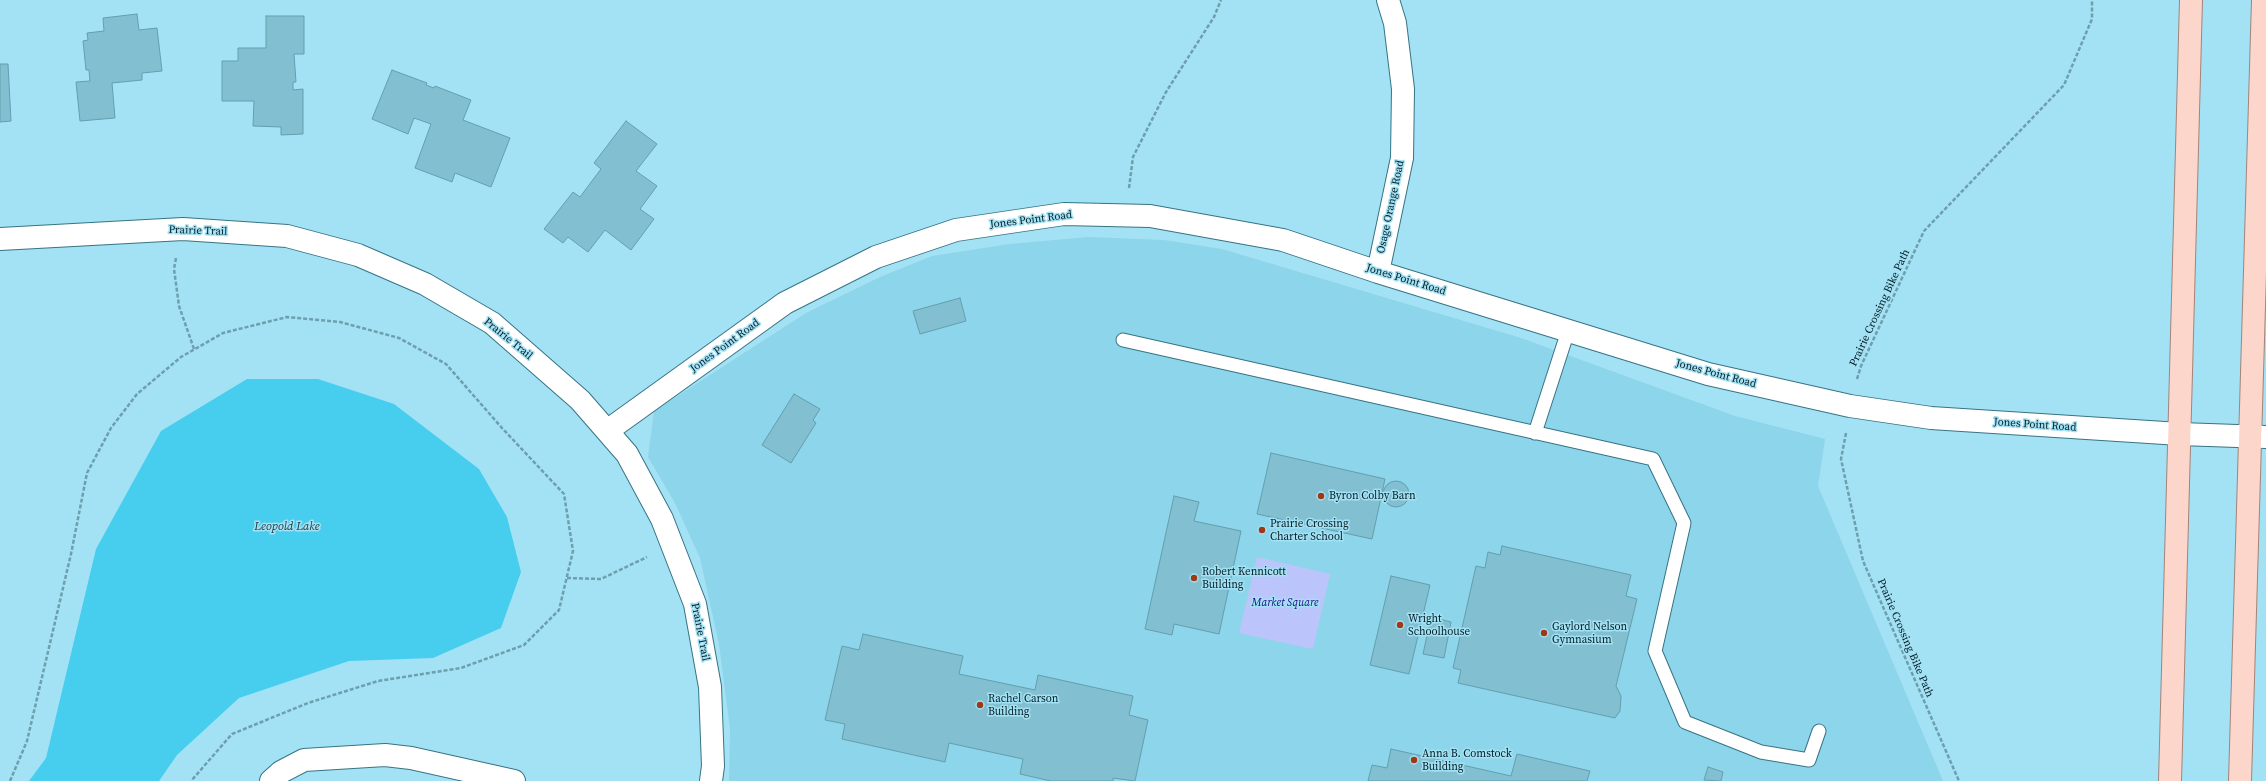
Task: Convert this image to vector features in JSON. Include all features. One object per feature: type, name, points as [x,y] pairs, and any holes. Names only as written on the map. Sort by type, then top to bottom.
[{"type":"main road","points":[[2170,781],[2191,0]]},
{"type":"main road","points":[[2240,781],[2259,437],[2263,0]]},
{"type":"street","name":"Osage Orange Road","points":[[1378,272],[1402,158],[1403,89],[1395,23],[1388,0]]},
{"type":"street","name":"Jones Point Road","points":[[607,431],[785,303],[876,257],[956,230],[1064,214],[1150,216],[1283,240],[1378,272],[1708,374],[1850,406],[1931,418],[2180,434],[2259,437]]},
{"type":"street","name":"Prairie Trail","points":[[0,239],[183,229],[287,236],[358,255],[425,284],[492,323],[580,400],[627,454],[662,519],[695,604],[710,687],[713,766],[711,781]]},
{"type":"street","points":[[271,781],[281,772],[304,760],[384,755],[411,758],[514,781]]},
{"type":"lane","points":[[1535,433],[1568,331]]},
{"type":"lane","points":[[1123,340],[1654,459],[1684,523],[1655,651],[1685,722],[1761,752],[1809,760],[1819,730]]},
{"type":"path","points":[[1126,215],[1133,157],[1166,92],[1214,17],[1221,0]]},
{"type":"path","name":"Prairie Crossing Bike Path","points":[[1959,781],[1863,561],[1842,459],[1850,406],[1861,366],[1924,231],[2064,84],[2092,19],[2092,0]]},
{"type":"path","points":[[183,229],[174,269],[179,306],[194,349]]},
{"type":"path","points":[[10,781],[27,741],[71,554],[87,473],[111,428],[136,394],[181,357],[223,333],[287,317],[340,322],[399,338],[446,364],[502,428],[564,494],[573,551],[559,610],[524,644],[461,668],[378,681],[308,703],[232,734],[191,781]]},
{"type":"path","points":[[567,578],[601,579],[673,545]]},
{"type":"shaded area","name":"Prairie Crossing Charter School","points":[[1088,237],[1164,240],[1222,249],[1521,338],[1735,416],[1825,439],[1818,486],[1943,781],[729,781],[730,729],[719,644],[700,558],[675,503],[648,457],[654,411],[806,313],[880,277],[932,256],[1010,244]]},
{"type":"green space","name":"Market Square","points":[[1257,557],[1330,574],[1313,649],[1239,633]]},
{"type":"water","name":"Leopold Lake","points":[[247,379],[318,379],[394,404],[479,469],[507,517],[521,572],[501,628],[433,658],[349,661],[239,698],[177,755],[159,781],[29,781],[46,758],[96,549],[161,431]]},
{"type":"building","points":[[137,14],[139,30],[157,28],[162,71],[142,73],[142,80],[112,83],[115,118],[80,121],[76,82],[90,81],[89,70],[86,70],[83,41],[88,40],[87,33],[104,31],[103,18]]},
{"type":"building","points":[[266,16],[304,16],[304,54],[294,54],[296,82],[293,82],[293,90],[303,89],[303,134],[281,135],[281,127],[253,126],[254,101],[222,101],[222,61],[238,61],[238,48],[266,48]]},
{"type":"building","points":[[0,64],[8,64],[11,121],[0,122]]},
{"type":"building","points":[[392,70],[427,83],[426,85],[434,88],[435,86],[471,100],[463,120],[510,138],[491,187],[455,173],[452,182],[415,168],[431,124],[414,118],[408,134],[372,119]]},
{"type":"building","points":[[626,121],[657,144],[636,171],[657,186],[640,209],[654,219],[631,250],[605,230],[588,252],[568,237],[563,243],[544,229],[573,192],[580,197],[601,169],[594,163]]},
{"type":"building","points":[[960,298],[966,321],[920,334],[913,311]]},
{"type":"building","points":[[794,394],[820,409],[813,420],[816,423],[791,463],[762,445]]},
{"type":"building","name":"Byron Colby Barn","points":[[1271,453],[1385,479],[1372,539],[1257,514]]},
{"type":"building","points":[[1396,481],[1406,484],[1409,494],[1406,504],[1396,507],[1386,504],[1383,494],[1386,484]]},
{"type":"building","name":"Robert Kennicott Building","points":[[1174,496],[1199,502],[1194,521],[1241,531],[1219,634],[1174,624],[1172,635],[1145,629]]},
{"type":"building","name":"Gaylord Nelson Gymnasium","points":[[1502,546],[1631,575],[1626,596],[1637,599],[1616,686],[1621,696],[1620,711],[1615,718],[1458,683],[1461,670],[1453,668],[1476,566],[1485,568],[1488,552],[1500,555]]},
{"type":"building","name":"Wright Schoolhouse","points":[[1391,576],[1430,585],[1409,674],[1370,665]]},
{"type":"building","points":[[1431,617],[1451,622],[1444,658],[1423,654]]},
{"type":"building","name":"Rachel Carson Building","points":[[863,634],[963,656],[959,674],[1035,690],[1038,675],[1133,696],[1129,715],[1148,720],[1135,781],[1113,778],[1113,781],[1051,781],[1020,774],[1023,759],[949,743],[945,762],[842,739],[845,724],[825,720],[842,646],[859,650]]},
{"type":"building","name":"Anna B. Comstock Building","points":[[1391,749],[1511,776],[1517,754],[1590,771],[1587,781],[1368,781],[1372,765],[1387,768]]},
{"type":"building","points":[[1708,767],[1723,772],[1721,781],[1704,780]]},
{"type":"place","name":"Byron Colby Barn","points":[[1321,496]]},
{"type":"place","name":"Prairie Crossing Charter School","points":[[1262,530]]},
{"type":"place","name":"Robert Kennicott Building","points":[[1194,578]]},
{"type":"place","name":"Wright Schoolhouse","points":[[1400,625]]},
{"type":"place","name":"Gaylord Nelson Gymnasium","points":[[1544,633]]},
{"type":"place","name":"Rachel Carson Building","points":[[980,705]]},
{"type":"place","name":"Anna B. Comstock Building","points":[[1414,760]]}]
